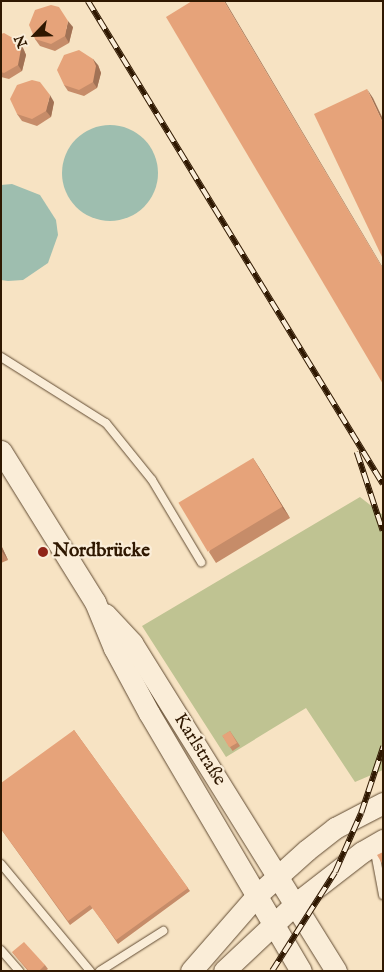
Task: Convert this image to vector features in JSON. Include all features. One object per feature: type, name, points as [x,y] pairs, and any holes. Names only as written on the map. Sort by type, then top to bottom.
[{"type":"street","name":"Karlstraße","points":[[1,451],[95,602],[114,648],[145,705],[301,971]]},
{"type":"street","name":"Karlstraße","points":[[95,602],[132,643],[336,971]]},
{"type":"street","points":[[191,971],[257,895],[278,876],[335,828],[383,803]]},
{"type":"street","points":[[224,971],[295,904],[378,843]]},
{"type":"lane","points":[[1,357],[106,423],[152,480],[201,562]]},
{"type":"lane","points":[[378,843],[383,895]]},
{"type":"lane","points":[[1,864],[90,971]]},
{"type":"lane","points":[[100,971],[163,930]]},
{"type":"lane","points":[[1,950],[19,971]]},
{"type":"green space","points":[[360,497],[383,515],[383,770],[355,782],[306,708],[226,757],[142,626]]},
{"type":"shaded area","points":[[110,125],[128,129],[144,139],[154,155],[158,173],[154,191],[144,207],[128,217],[110,221],[92,217],[76,207],[66,191],[62,173],[66,155],[76,139],[92,129]]},
{"type":"shaded area","points":[[12,184],[40,195],[56,220],[58,235],[48,263],[23,280],[8,281],[1,280],[1,185]]},
{"type":"building","points":[[192,1],[224,1],[383,269],[383,384],[166,17]]},
{"type":"building","points":[[51,5],[59,7],[68,21],[65,36],[51,44],[35,39],[29,25],[35,10]]},
{"type":"building","points":[[4,33],[18,41],[21,49],[18,65],[4,73],[1,72],[1,34]]},
{"type":"building","points":[[79,50],[93,59],[96,66],[93,82],[79,90],[64,85],[57,70],[64,55]]},
{"type":"building","points":[[32,80],[40,82],[50,95],[46,111],[32,119],[17,114],[10,99],[17,85]]},
{"type":"building","points":[[367,89],[383,123],[383,259],[314,114]]},
{"type":"building","points":[[253,458],[282,507],[208,552],[178,503]]},
{"type":"building","points":[[74,730],[188,888],[116,940],[90,905],[68,921],[1,829],[1,783]]},
{"type":"building","points":[[230,731],[237,743],[229,748],[222,736]]},
{"type":"building","points":[[383,852],[383,865],[377,855]]},
{"type":"building","points":[[24,942],[45,965],[39,971],[29,971],[12,952]]},
{"type":"railway","points":[[88,1],[383,484]]},
{"type":"railway","points":[[357,452],[383,531]]},
{"type":"railway","points":[[272,971],[335,872],[361,813],[383,747]]},
{"type":"place","name":"Nordbrücke","points":[[43,552]]}]
